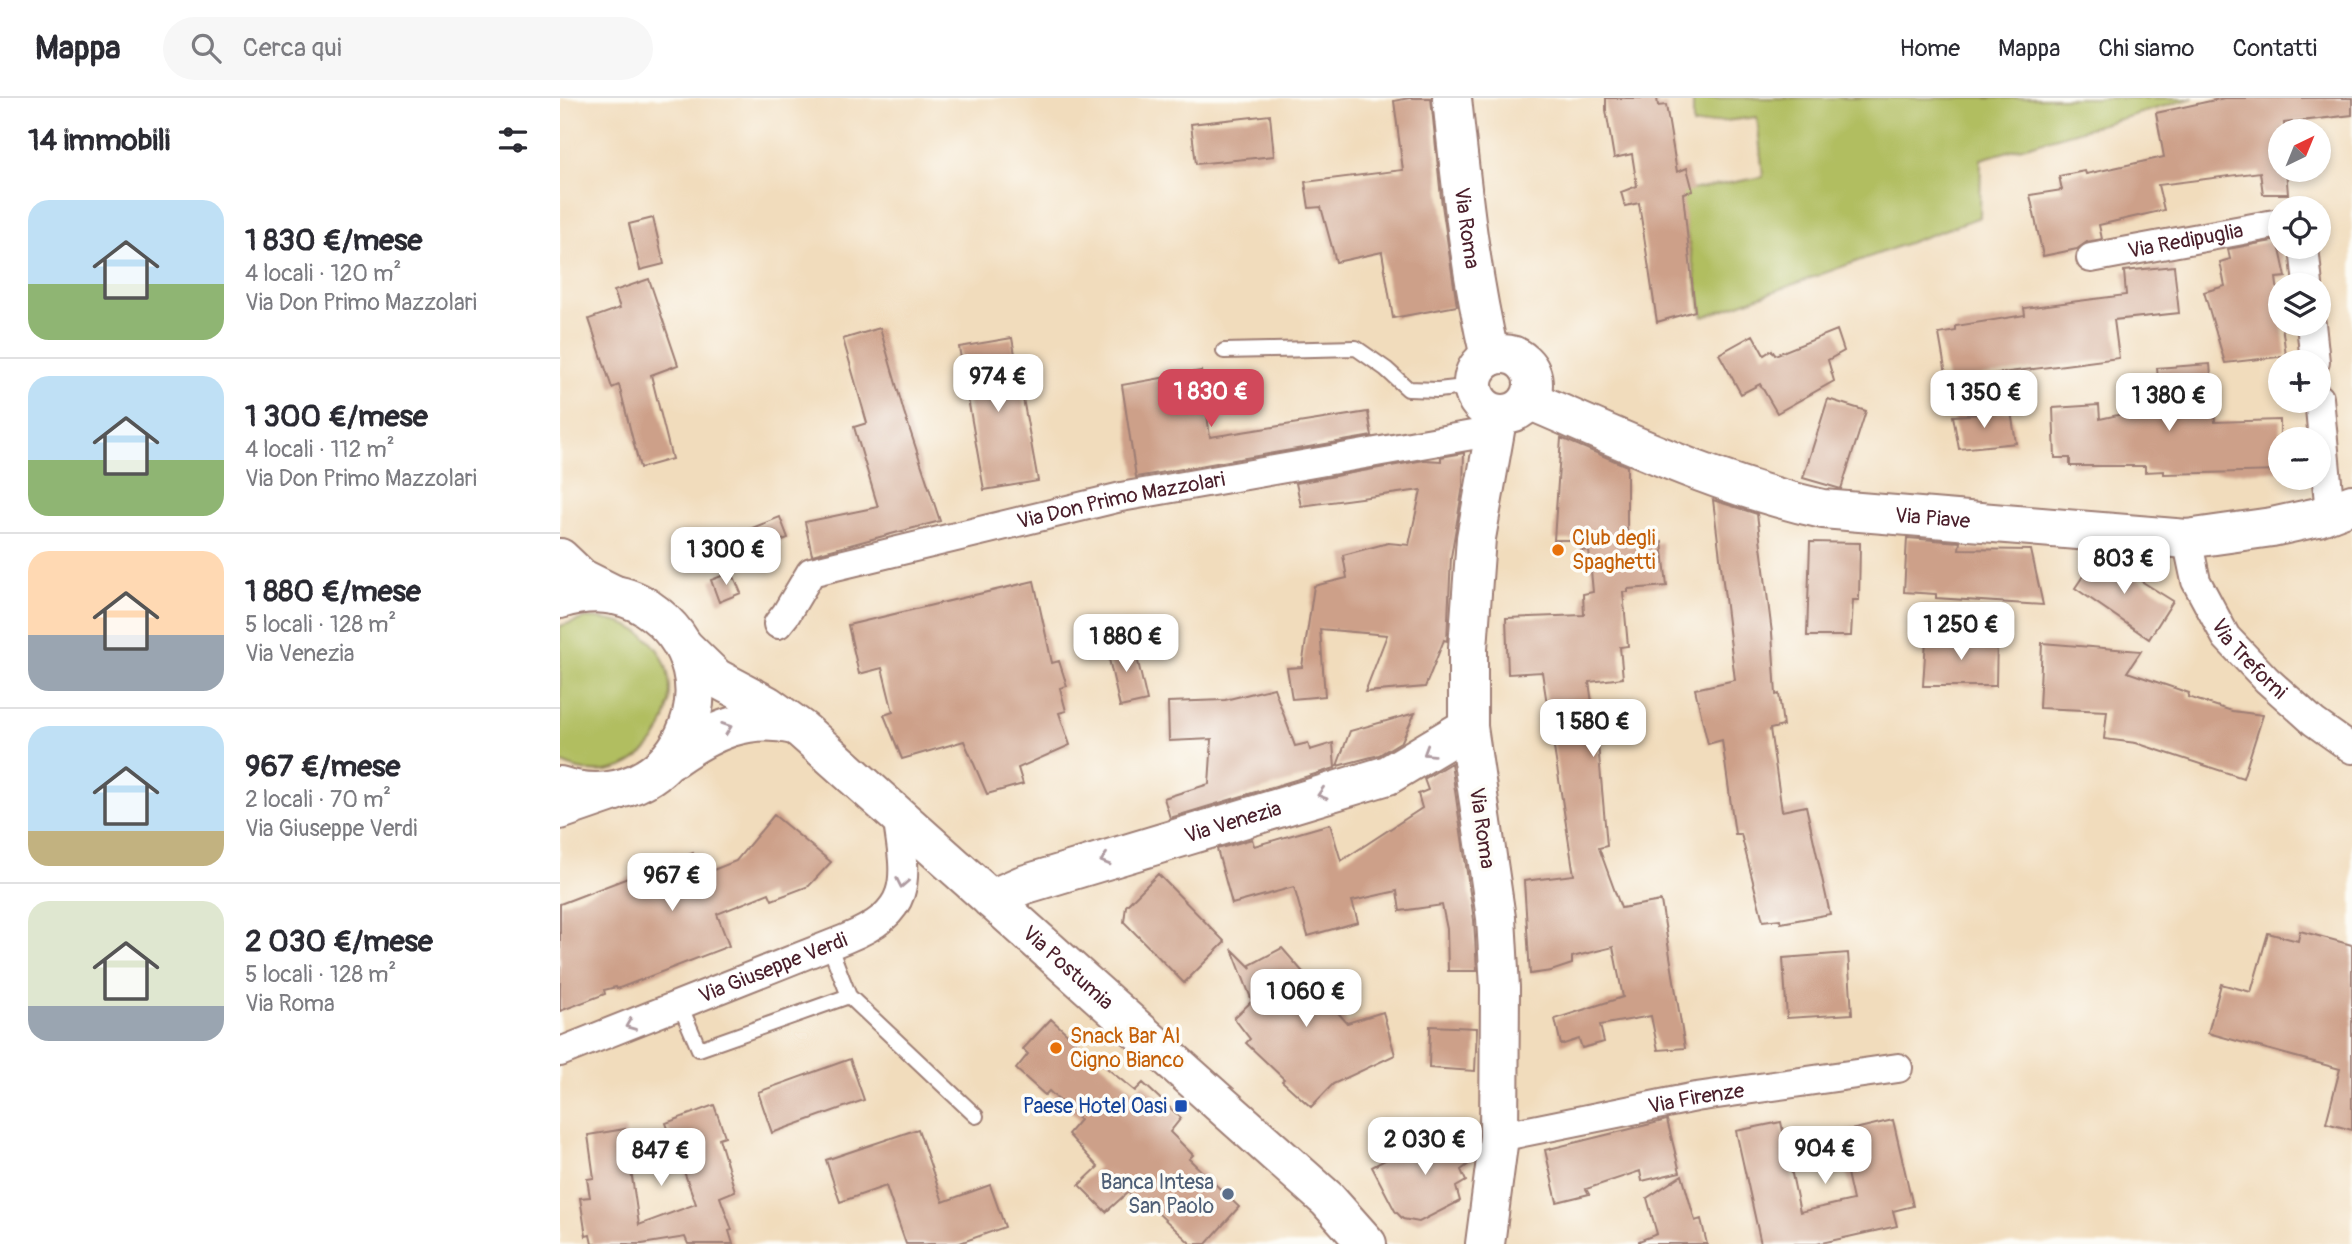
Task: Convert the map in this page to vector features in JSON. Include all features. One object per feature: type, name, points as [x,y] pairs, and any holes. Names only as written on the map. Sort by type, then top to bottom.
[{"type":"main road","name":"Via Roma","points":[[1452,98],[1462,194],[1483,329],[1480,405],[1488,411],[1507,415]]},
{"type":"main road","name":"Via Roma","points":[[1482,371],[1509,355],[1526,364],[1533,382],[1507,415],[1476,538],[1468,648],[1468,727],[1496,918],[1500,988],[1499,1137],[1485,1244]]},
{"type":"main road","name":"Via Piave","points":[[1507,415],[1647,451],[1775,498],[1823,509],[2187,539],[2273,527],[2341,509]]},
{"type":"main road","points":[[560,558],[581,578],[617,596]]},
{"type":"main road","points":[[560,599],[582,594],[617,596]]},
{"type":"main road","name":"Via Postumia","points":[[617,596],[640,604],[658,615],[684,647],[716,678],[766,705],[794,725],[1327,1199],[1367,1244]]},
{"type":"main road","points":[[668,762],[690,727],[694,707],[693,676],[684,647]]},
{"type":"main road","points":[[560,810],[635,785],[716,732],[744,722],[766,720],[794,725]]},
{"type":"main road","name":"Via Venezia","points":[[991,899],[1023,885],[1388,775],[1468,727]]},
{"type":"main road","points":[[560,786],[594,793],[615,791]]},
{"type":"street","name":"Via Redipuglia","points":[[2091,258],[2268,225]]},
{"type":"street","points":[[2322,413],[2341,509]]},
{"type":"street","name":"Via Don Primo Mazzolari","points":[[778,624],[811,572],[1121,496],[1507,415]]},
{"type":"street","name":"Via Treforni","points":[[2187,539],[2196,581],[2226,637],[2267,680],[2314,722],[2352,749]]},
{"type":"street","name":"Via Giuseppe Verdi","points":[[560,1052],[878,924],[896,905],[904,884],[905,863],[897,816]]},
{"type":"street","name":"Via Firenze","points":[[1499,1137],[1696,1097],[1898,1068]]},
{"type":"lane","points":[[1224,351],[1356,348],[1408,389],[1437,390],[1482,371]]},
{"type":"lane","points":[[829,945],[849,996],[976,1116]]},
{"type":"lane","points":[[680,1005],[699,1049],[849,996]]},
{"type":"green space","points":[[1693,98],[2193,98],[1981,159],[1980,217],[1703,317],[1679,192],[1763,177],[1757,117],[1693,125]]},
{"type":"green space","points":[[586,618],[630,627],[657,649],[669,679],[667,711],[654,741],[631,763],[599,771],[560,762],[560,626]]},
{"type":"building","points":[[1431,98],[1441,198],[1457,306],[1393,318],[1382,252],[1336,262],[1321,207],[1309,208],[1305,182],[1403,170],[1394,101]]},
{"type":"building","points":[[1606,98],[1657,98],[1658,106],[1666,105],[1677,172],[1687,168],[1693,191],[1683,193],[1695,311],[1657,322],[1639,203],[1625,206],[1621,192],[1637,186],[1632,154],[1614,158]]},
{"type":"building","points":[[2224,98],[2352,98],[2352,115],[2318,119],[2268,119],[2268,182],[2287,182],[2288,194],[2263,194],[2260,172],[2158,185],[2164,210],[2099,225],[2102,239],[2087,242],[2077,249],[2043,256],[2030,195],[2062,190],[2059,176],[2085,171],[2086,174],[2164,157],[2156,113]]},
{"type":"building","points":[[1270,115],[1274,156],[1196,164],[1191,124]]},
{"type":"building","points":[[653,218],[664,264],[640,270],[629,224]]},
{"type":"building","points":[[2268,242],[2268,259],[2282,259],[2285,273],[2268,273],[2268,336],[2283,336],[2285,350],[2268,350],[2268,358],[2225,363],[2204,292],[2225,286],[2220,262],[2230,259],[2228,249]]},
{"type":"building","points":[[2174,266],[2179,313],[2114,320],[2119,358],[1947,380],[1939,334],[1956,331],[1956,326],[2025,315],[2024,308],[2126,295],[2124,271]]},
{"type":"building","points":[[649,279],[678,365],[651,375],[672,459],[640,468],[619,385],[612,388],[589,319],[620,308],[614,291]]},
{"type":"building","points":[[880,328],[940,521],[812,555],[805,522],[878,507],[854,427],[867,423],[843,339]]},
{"type":"building","points":[[1837,330],[1844,351],[1828,360],[1834,381],[1777,413],[1760,384],[1741,394],[1719,354],[1753,335],[1764,355],[1772,350],[1775,355]]},
{"type":"building","points":[[1012,338],[1038,481],[984,490],[959,347]]},
{"type":"building","points":[[2210,364],[2215,422],[2280,420],[2280,427],[2268,427],[2268,471],[2164,474],[2164,471],[2145,472],[2145,466],[2070,466],[2070,458],[2055,458],[2053,408],[2099,405],[2100,419],[2154,407],[2154,400],[2160,399],[2157,368]]},
{"type":"building","points":[[1201,371],[1210,437],[1368,412],[1372,436],[1136,477],[1122,385]]},
{"type":"building","points":[[1828,399],[1866,411],[1841,489],[1803,478]]},
{"type":"building","points":[[2011,412],[2016,443],[1959,449],[1953,416]]},
{"type":"building","points":[[1561,438],[1627,466],[1627,547],[1662,542],[1667,586],[1628,589],[1628,592],[1623,592],[1628,646],[1620,647],[1623,678],[1589,682],[1598,744],[1607,846],[1599,848],[1621,908],[1661,901],[1685,1048],[1658,1050],[1651,1016],[1600,1025],[1604,1042],[1582,1048],[1579,1039],[1561,1045],[1555,1019],[1623,997],[1613,947],[1572,957],[1572,964],[1551,971],[1530,974],[1524,881],[1574,875],[1542,672],[1508,674],[1506,618],[1584,615],[1583,594],[1593,592],[1589,550],[1581,551],[1580,540],[1554,540]]},
{"type":"building","points":[[1464,453],[1463,486],[1451,557],[1447,641],[1444,640],[1425,687],[1365,692],[1387,635],[1320,629],[1325,696],[1292,699],[1287,668],[1302,667],[1314,586],[1347,578],[1343,555],[1388,543],[1409,545],[1421,490],[1301,506],[1296,483],[1424,460],[1441,461],[1441,457]]},
{"type":"building","points":[[1713,500],[1757,514],[1772,633],[1776,695],[1779,694],[1783,726],[1770,729],[1782,811],[1806,806],[1830,914],[1781,923],[1780,919],[1763,921],[1741,834],[1735,834],[1722,740],[1708,744],[1695,689],[1735,680]]},
{"type":"building","points":[[780,517],[788,538],[740,556],[732,536]]},
{"type":"building","points":[[1907,538],[1960,542],[1959,549],[2031,550],[2043,605],[1936,598],[1936,594],[1904,592]]},
{"type":"building","points":[[1810,542],[1860,543],[1859,600],[1853,600],[1851,636],[1807,636]]},
{"type":"building","points":[[2098,554],[2173,601],[2149,639],[2075,588]]},
{"type":"building","points":[[732,572],[741,593],[719,602],[711,580]]},
{"type":"building","points":[[1034,581],[1052,663],[1059,661],[1067,686],[1060,688],[1066,711],[1059,713],[1070,745],[1018,768],[1023,784],[987,794],[964,741],[902,759],[884,715],[893,712],[882,668],[859,674],[848,625]]},
{"type":"building","points":[[1997,635],[1996,686],[1923,686],[1926,640]]},
{"type":"building","points":[[1133,640],[1147,701],[1120,707],[1106,646]]},
{"type":"building","points":[[2042,643],[2141,651],[2127,672],[2189,693],[2188,697],[2232,711],[2263,715],[2243,778],[2136,743],[2104,739],[2107,711],[2039,708]]},
{"type":"building","points":[[1274,688],[1295,746],[1308,743],[1310,750],[1333,743],[1335,768],[1170,818],[1164,798],[1209,784],[1212,739],[1169,741],[1168,702],[1225,700]]},
{"type":"building","points":[[1415,713],[1402,741],[1379,755],[1337,766],[1350,731]]},
{"type":"building","points":[[1451,763],[1474,920],[1477,971],[1448,971],[1447,929],[1442,905],[1400,911],[1397,891],[1352,901],[1358,922],[1308,936],[1294,887],[1232,904],[1217,849],[1252,839],[1254,846],[1330,824],[1341,861],[1422,808],[1418,794],[1428,790],[1424,779]]},
{"type":"building","points":[[774,815],[831,862],[809,886],[772,900],[769,893],[717,914],[729,946],[617,989],[604,990],[605,994],[560,1011],[560,904],[693,853],[701,875],[736,861]]},
{"type":"building","points":[[1158,874],[1225,942],[1184,983],[1124,922],[1126,906]]},
{"type":"building","points":[[2300,931],[2352,945],[2352,1130],[2326,1123],[2340,1069],[2208,1033],[2221,984],[2251,992],[2268,933],[2298,941]]},
{"type":"building","points":[[1282,948],[1347,1023],[1383,1012],[1395,1055],[1333,1084],[1311,1107],[1246,1043],[1250,1039],[1234,1018],[1252,1001],[1232,949],[1251,968],[1250,965]]},
{"type":"building","points":[[1848,953],[1852,1014],[1787,1018],[1783,958]]},
{"type":"building","points":[[1051,1019],[1135,1091],[1143,1083],[1181,1118],[1170,1132],[1193,1155],[1189,1159],[1239,1207],[1206,1244],[1191,1244],[1142,1198],[1137,1202],[1128,1192],[1106,1212],[1079,1185],[1098,1167],[1068,1134],[1080,1120],[1049,1091],[1045,1095],[1016,1069],[1028,1054],[1023,1049]]},
{"type":"building","points":[[1430,1026],[1477,1028],[1475,1071],[1429,1068]]},
{"type":"building","points":[[850,1059],[864,1100],[772,1133],[758,1092]]},
{"type":"building","points":[[714,1105],[725,1136],[719,1138],[735,1191],[720,1197],[732,1230],[729,1231],[733,1244],[688,1244],[685,1237],[642,1244],[592,1244],[590,1235],[586,1236],[580,1198],[590,1197],[587,1179],[594,1178],[588,1135],[625,1129],[639,1225],[696,1204],[666,1123]]},
{"type":"building","points":[[1667,1120],[1680,1172],[1642,1181],[1640,1171],[1586,1189],[1589,1194],[1557,1202],[1545,1150]]},
{"type":"building","points":[[1893,1120],[1913,1206],[1893,1211],[1897,1226],[1817,1244],[1761,1244],[1736,1131],[1781,1122],[1800,1212],[1853,1200],[1838,1133]]},
{"type":"building","points":[[918,1129],[943,1202],[990,1185],[1005,1227],[957,1244],[906,1244],[886,1186],[840,1202],[826,1160]]},
{"type":"building","points":[[1461,1130],[1474,1160],[1461,1170],[1466,1181],[1456,1187],[1460,1201],[1419,1222],[1403,1219],[1395,1211],[1372,1167],[1427,1137],[1430,1145]]},
{"type":"building","points":[[1682,1175],[1695,1221],[1701,1219],[1707,1244],[1639,1244],[1639,1241],[1657,1234],[1647,1198]]},
{"type":"place","name":"Club degli Spaghetti","points":[[1558,550]]},
{"type":"place","name":"Snack Bar Al Cigno Bianco","points":[[1056,1048]]},
{"type":"place","name":"Paese Hotel Oasi","points":[[1181,1106]]},
{"type":"place","name":"Banca Intesa San Paolo","points":[[1228,1194]]}]
